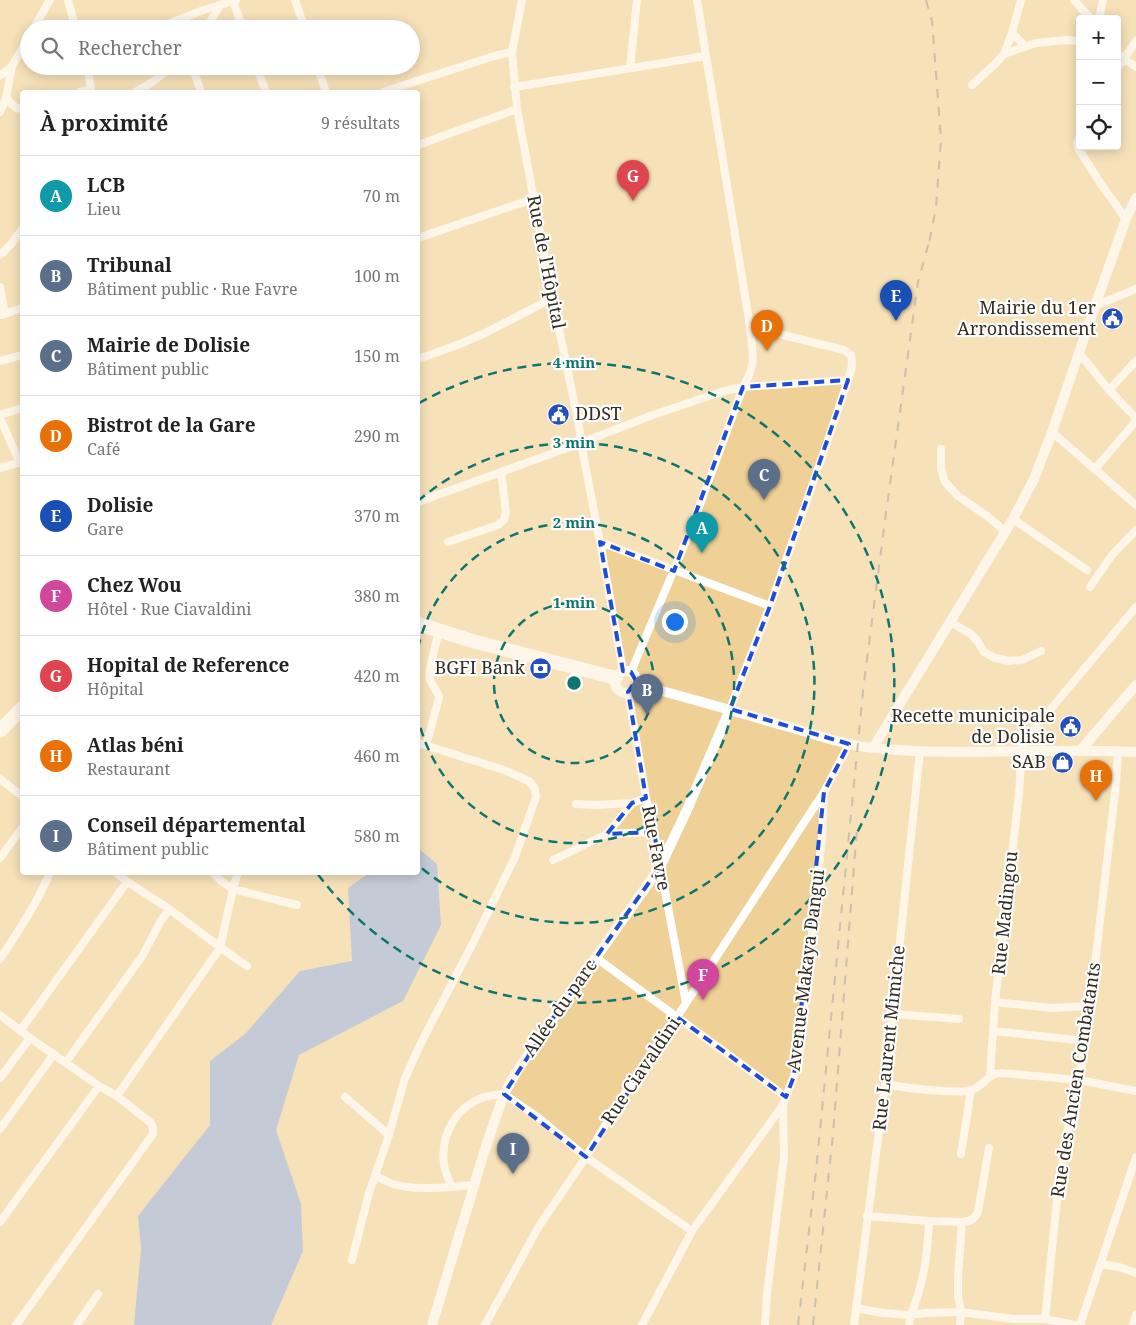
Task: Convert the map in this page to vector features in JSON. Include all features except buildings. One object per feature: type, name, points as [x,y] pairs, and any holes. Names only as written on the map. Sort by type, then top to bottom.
[{"type":"highway","points":[[420,625],[439,631],[623,674]]},
{"type":"highway","points":[[0,731],[20,710]]},
{"type":"street","points":[[39,20],[50,0]]},
{"type":"street","points":[[68,0],[74,20]]},
{"type":"street","points":[[178,20],[234,0],[240,20]]},
{"type":"street","points":[[295,0],[302,20]]},
{"type":"street","name":"Rue de l'Hôpital","points":[[522,0],[512,52],[517,109],[533,199],[577,417],[623,674]]},
{"type":"street","points":[[630,68],[637,0]]},
{"type":"street","points":[[623,674],[636,677],[636,684],[628,692],[619,690],[615,682],[623,674],[674,571],[754,361],[697,0]]},
{"type":"street","points":[[972,85],[1004,54],[1021,0]]},
{"type":"street","points":[[1074,0],[1087,15]]},
{"type":"street","points":[[1100,15],[1103,0]]},
{"type":"street","points":[[211,20],[220,5]]},
{"type":"street","points":[[1012,33],[1025,46]]},
{"type":"street","points":[[1004,54],[1025,46],[1047,42],[1076,41]]},
{"type":"street","points":[[1121,63],[1136,41]]},
{"type":"street","points":[[0,112],[6,98],[12,66],[20,52]]},
{"type":"street","points":[[389,90],[512,52]]},
{"type":"street","points":[[1121,55],[1136,67]]},
{"type":"street","points":[[514,87],[706,56]]},
{"type":"street","points":[[0,76],[12,66]]},
{"type":"street","points":[[88,90],[91,88],[89,75]]},
{"type":"street","points":[[139,90],[161,75]]},
{"type":"street","points":[[195,75],[200,90]]},
{"type":"street","points":[[259,75],[265,90]]},
{"type":"street","points":[[320,75],[325,90]]},
{"type":"street","points":[[6,98],[16,108],[20,109]]},
{"type":"street","points":[[420,145],[517,109]]},
{"type":"street","points":[[1079,150],[1126,220]]},
{"type":"street","points":[[873,748],[1006,531],[1034,479],[1126,220],[1136,198]]},
{"type":"street","points":[[420,237],[533,199]]},
{"type":"street","points":[[0,255],[20,232]]},
{"type":"street","points":[[0,287],[2,314],[20,309]]},
{"type":"street","points":[[1095,306],[1136,289]]},
{"type":"street","points":[[420,358],[460,344],[553,298]]},
{"type":"street","points":[[730,709],[770,606],[829,437],[852,363],[851,355],[844,350],[779,334],[751,333]]},
{"type":"street","points":[[1079,353],[1136,419],[1095,469]]},
{"type":"street","points":[[0,361],[20,356]]},
{"type":"street","points":[[1109,390],[1136,361]]},
{"type":"street","points":[[420,501],[650,416],[724,391],[743,387],[848,380]]},
{"type":"street","points":[[20,409],[0,417],[20,461]]},
{"type":"street","points":[[1052,432],[1136,505]]},
{"type":"street","points":[[941,449],[941,469],[945,482],[958,496],[1006,531]]},
{"type":"street","points":[[0,468],[20,463]]},
{"type":"street","points":[[448,542],[498,525],[504,520],[506,512],[501,472]]},
{"type":"street","points":[[1013,519],[1087,570]]},
{"type":"street","points":[[1090,587],[1112,555],[1136,530]]},
{"type":"street","points":[[600,542],[770,606]]},
{"type":"street","points":[[1020,750],[1024,740],[1136,607]]},
{"type":"street","points":[[950,622],[971,634],[984,652],[995,658],[1009,661],[1022,660],[1041,651]]},
{"type":"street","points":[[426,745],[439,698],[438,692],[430,679],[430,672],[439,631]]},
{"type":"street","points":[[636,684],[850,744],[873,748],[920,751],[1136,752]]},
{"type":"street","points":[[1080,752],[1136,685]]},
{"type":"street","name":"Rue Favre","points":[[628,692],[646,798],[686,1003]]},
{"type":"street","name":"Allée du parc","points":[[432,1325],[486,1146],[504,1094],[516,1071],[660,867],[687,810],[730,709]]},
{"type":"street","points":[[352,1260],[369,1193],[389,1135],[405,1078],[420,1044],[515,857],[536,797],[535,789],[529,781],[504,770],[420,744]]},
{"type":"street","name":"Rue Ciavaldini","points":[[485,1325],[539,1226],[824,792],[850,744]]},
{"type":"street","name":"Rue Madingou","points":[[990,1076],[995,1002],[1019,794],[1020,750]]},
{"type":"street","name":"Rue Laurent Mimiche","points":[[854,1325],[885,1084],[920,751]]},
{"type":"street","name":"Rue des Ancien Combatants","points":[[1044,1319],[1066,1137],[1086,1041],[1116,784],[1118,751]]},
{"type":"street","points":[[0,779],[20,794]]},
{"type":"street","name":"Avenue Makaya Dangui","points":[[765,1325],[784,1156],[785,1101],[794,1076],[800,1048],[822,837],[824,792]]},
{"type":"street","points":[[576,804],[632,803],[646,798]]},
{"type":"street","points":[[606,834],[632,803]]},
{"type":"street","points":[[0,858],[20,831]]},
{"type":"street","points":[[553,860],[606,834],[654,832]]},
{"type":"street","points":[[0,958],[28,918],[49,875]]},
{"type":"street","points":[[119,875],[247,966]]},
{"type":"street","points":[[215,875],[220,881],[233,889],[297,905]]},
{"type":"street","points":[[117,1096],[220,948],[237,875]]},
{"type":"street","points":[[20,1031],[127,882]]},
{"type":"street","points":[[66,1062],[143,955],[160,922],[170,910]]},
{"type":"street","points":[[595,957],[677,1017],[785,1101],[692,1231],[642,1325]]},
{"type":"street","points":[[995,1002],[1052,1008],[1089,1006]]},
{"type":"street","points":[[892,1014],[960,1019]]},
{"type":"street","points":[[0,1015],[99,1086],[117,1096],[151,1122],[153,1128],[153,1134],[16,1325]]},
{"type":"street","points":[[993,1031],[1086,1041]]},
{"type":"street","points":[[0,1078],[30,1038]]},
{"type":"street","points":[[0,1129],[54,1054]]},
{"type":"street","points":[[885,1084],[917,1090],[961,1092],[972,1090],[981,1085],[994,1073],[1001,1073],[1079,1080],[1136,1091]]},
{"type":"street","points":[[0,1222],[99,1086]]},
{"type":"street","points":[[961,1154],[972,1090]]},
{"type":"street","points":[[452,1187],[446,1173],[443,1154],[446,1136],[452,1120],[475,1101],[486,1096],[504,1094],[540,1118],[586,1157],[692,1231]]},
{"type":"street","points":[[345,1097],[389,1135]]},
{"type":"street","points":[[867,1216],[929,1222],[970,1221],[975,1218],[978,1212],[989,1148]]},
{"type":"street","points":[[1080,1325],[1136,1156]]},
{"type":"street","points":[[375,1176],[394,1184],[433,1188],[474,1185]]},
{"type":"street","points":[[909,1325],[910,1315],[919,1292],[927,1257],[929,1222]]},
{"type":"street","points":[[960,1325],[961,1312],[958,1296],[958,1276],[962,1222]]},
{"type":"street","points":[[1101,1264],[1136,1272]]},
{"type":"street","points":[[77,1325],[98,1294]]},
{"type":"street","points":[[856,1308],[910,1315],[961,1312],[1012,1322],[1044,1319],[1074,1325]]},
{"type":"street","points":[[1133,1325],[1136,1315]]},
{"type":"highlighted area","points":[[848,380],[770,606],[730,709],[849,744],[824,792],[794,1076],[786,1097],[677,1017],[586,1157],[504,1094],[551,1021],[660,867],[654,832],[607,834],[632,803],[646,798],[628,692],[636,681],[631,672],[623,671],[600,542],[674,571],[743,387]]},
{"type":"shaded area","points":[[0,0],[1136,0],[1136,1325],[0,1325]]},
{"type":"water","points":[[420,850],[437,864],[441,925],[403,1001],[299,1055],[276,1130],[301,1204],[303,1251],[271,1325],[134,1325],[141,1249],[138,1216],[210,1125],[210,1061],[245,1034],[300,971],[352,961],[348,888],[366,875],[420,875]]},
{"type":"railway","points":[[926,0],[932,21],[941,139],[936,208],[928,248]]},
{"type":"railway","points":[[798,1325],[816,1171],[864,682],[918,282],[929,242]]},
{"type":"railway","points":[[813,1325],[833,1134],[857,828]]},
{"type":"place","name":"Hopital de Reference","points":[[633,201]]},
{"type":"place","name":"Mairie du 1er Arrondissement","points":[[1112,318]]},
{"type":"place","name":"Dolisie","points":[[896,321]]},
{"type":"place","name":"Bistrot de la Gare","points":[[767,351]]},
{"type":"place","name":"DDST","points":[[559,414]]},
{"type":"place","name":"Mairie de Dolisie","points":[[764,500]]},
{"type":"place","name":"LCB","points":[[702,553]]},
{"type":"place","name":"BGFI Bank","points":[[541,668]]},
{"type":"place","name":"Tribunal","points":[[647,715]]},
{"type":"place","name":"Recette municipale de Dolisie","points":[[1071,726]]},
{"type":"place","name":"SAB","points":[[1062,762]]},
{"type":"place","name":"Atlas béni","points":[[1096,801]]},
{"type":"place","name":"Chez Wou","points":[[703,1000]]},
{"type":"place","name":"Conseil départemental","points":[[513,1174]]}]
